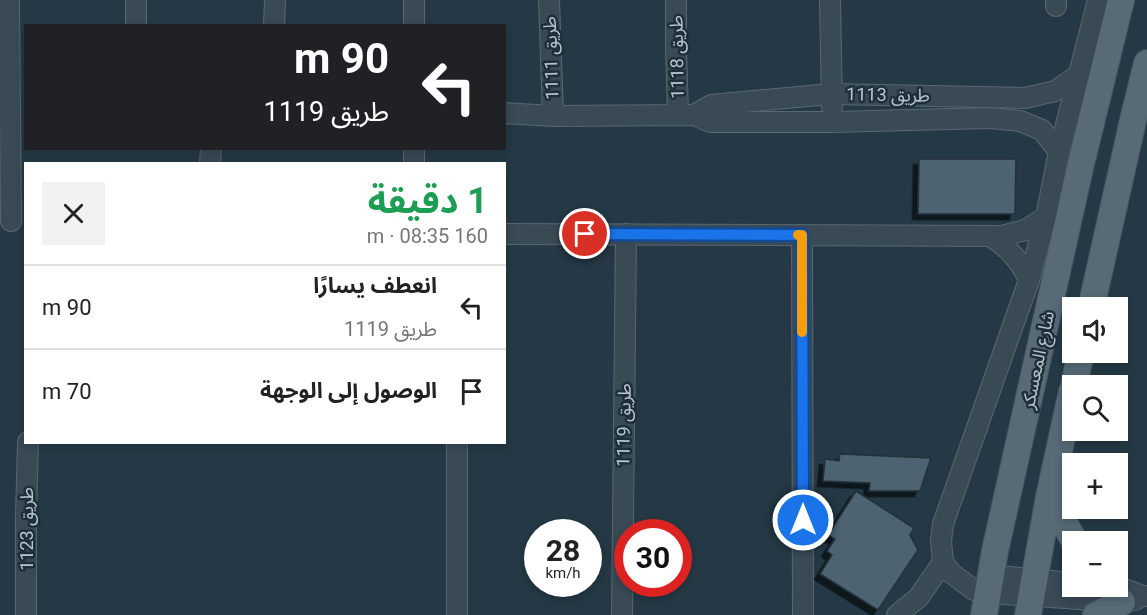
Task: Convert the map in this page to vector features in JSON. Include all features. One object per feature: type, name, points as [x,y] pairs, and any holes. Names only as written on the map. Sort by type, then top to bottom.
[{"type":"main road","name":"شارع المعسكر","points":[[987,595],[1080,168],[1120,0]]},
{"type":"main road","points":[[1093,297],[1147,63]]},
{"type":"main road","points":[[1032,596],[1062,437]]},
{"type":"main road","points":[[1049,497],[1068,531]]},
{"type":"main road","points":[[1096,615],[1119,597]]},
{"type":"street","points":[[9,0],[12,221]]},
{"type":"street","points":[[136,0],[136,24]]},
{"type":"street","points":[[274,24],[275,0]]},
{"type":"street","points":[[414,0],[414,24]]},
{"type":"street","name":"طريق 1111","points":[[549,0],[553,116]]},
{"type":"street","name":"طريق 1118","points":[[676,0],[676,47],[686,115]]},
{"type":"street","points":[[830,0],[832,122]]},
{"type":"street","points":[[1062,595],[987,595],[974,591],[951,573],[943,562],[941,541],[943,524],[1029,280],[1098,0]]},
{"type":"street","name":"طريق 1113","points":[[686,115],[711,105],[831,94],[1024,98],[1055,91],[1080,74]]},
{"type":"street","name":"طريق 1113","points":[[506,113],[553,116],[686,115],[710,122],[990,118],[1020,121],[1041,130],[1059,152]]},
{"type":"street","points":[[506,234],[1002,236],[1024,230],[1046,217]]},
{"type":"street","name":"طريق 1119","points":[[622,615],[626,234]]},
{"type":"street","points":[[802,235],[803,615]]},
{"type":"street","points":[[990,236],[1010,250],[1029,280]]},
{"type":"street","name":"طريق 1123","points":[[26,615],[28,444]]},
{"type":"street","points":[[457,444],[457,615]]},
{"type":"street","points":[[897,615],[919,597],[943,562]]},
{"type":"street","points":[[1032,596],[1062,586]]},
{"type":"building","points":[[919,159],[1016,159],[1015,214],[918,214]]},
{"type":"building","points":[[840,454],[931,458],[920,491],[869,491],[870,483],[823,481],[825,459],[839,461]]},
{"type":"building","points":[[856,491],[914,528],[910,535],[918,550],[878,610],[820,574],[832,555],[827,551],[835,539],[828,535]]},
{"type":"slow traffic","points":[[798,235],[802,235],[802,332]]},
{"type":"route","points":[[585,234],[802,235],[803,520]]}]
